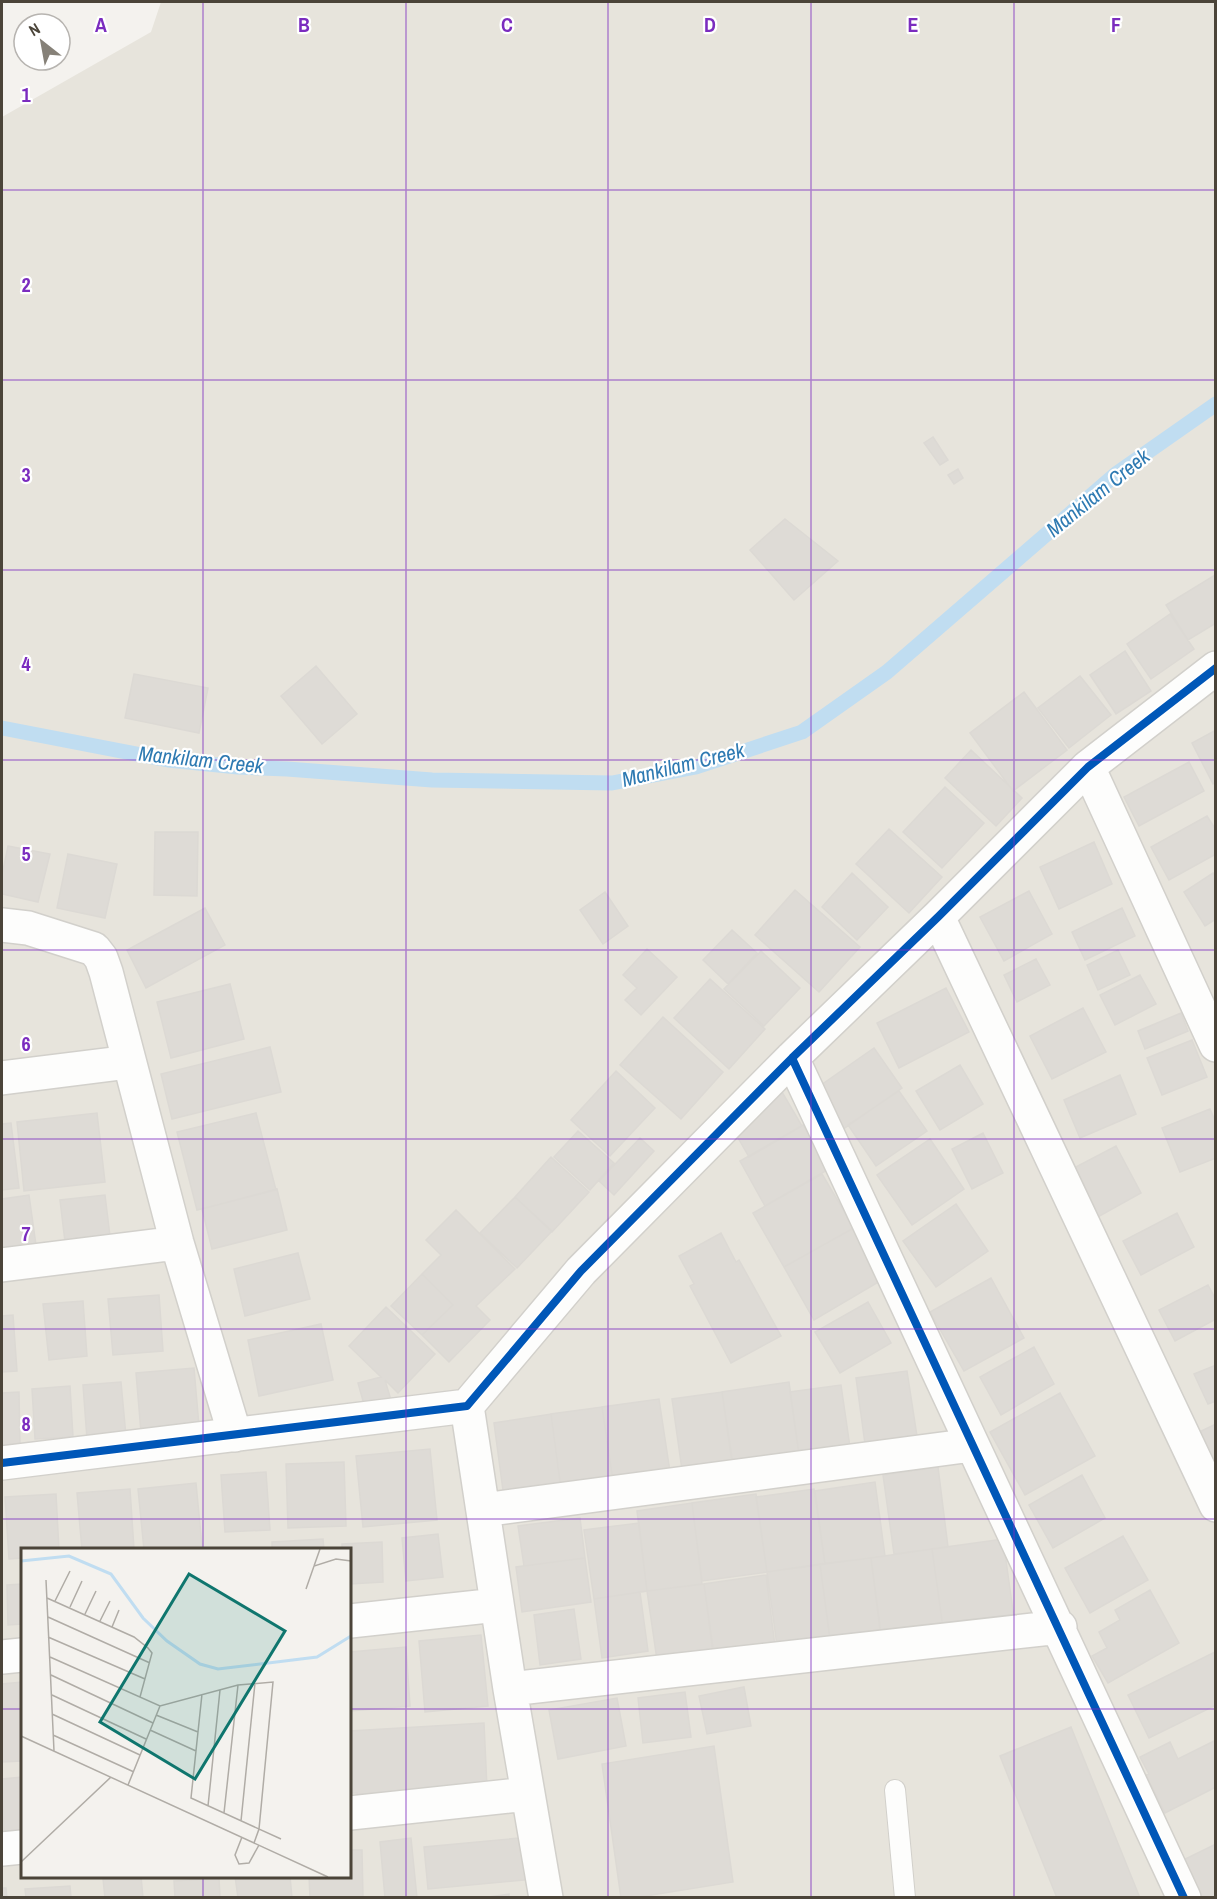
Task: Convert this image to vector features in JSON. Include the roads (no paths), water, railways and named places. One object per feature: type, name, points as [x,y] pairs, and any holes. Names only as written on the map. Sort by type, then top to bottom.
[{"type":"street","points":[[2,1463],[467,1406],[580,1271],[792,1058],[938,917],[1088,767],[1215,668]]},
{"type":"street","points":[[1088,767],[1215,1045]]},
{"type":"street","points":[[938,917],[1215,1505]]},
{"type":"street","points":[[2,925],[28,928],[94,949],[101,958],[177,1243],[235,1435]]},
{"type":"street","points":[[792,1058],[972,1445],[1060,1627],[1184,1898]]},
{"type":"street","points":[[2,1078],[129,1062]]},
{"type":"street","points":[[2,1265],[177,1243]]},
{"type":"street","points":[[467,1406],[510,1689],[546,1898]]},
{"type":"street","points":[[483,1510],[972,1445]]},
{"type":"street","points":[[351,1621],[497,1605]]},
{"type":"street","points":[[510,1689],[1060,1627]]},
{"type":"street","points":[[2,1657],[21,1655]]},
{"type":"street","points":[[351,1813],[528,1794]]},
{"type":"street","points":[[2,1849],[21,1847]]},
{"type":"lane","points":[[895,1790],[905,1898]]},
{"type":"waterway","name":"Mankilam Creek","points":[[2,728],[168,760],[432,780],[612,783],[696,767],[802,732],[887,672],[1116,474],[1216,404]]}]
